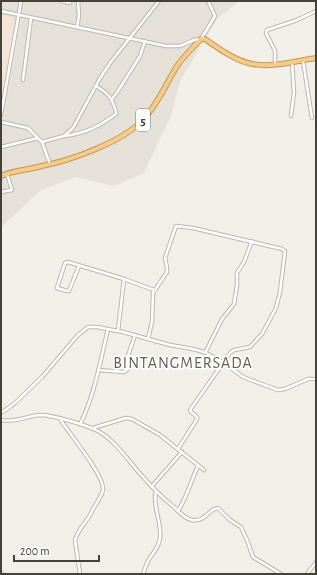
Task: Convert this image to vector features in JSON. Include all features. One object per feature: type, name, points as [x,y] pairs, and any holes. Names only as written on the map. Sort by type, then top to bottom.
[{"type":"highway","points":[[201,38],[243,61],[260,65],[316,58]]},
{"type":"highway","name":"5","points":[[1,176],[52,164],[103,145],[137,126],[155,105],[181,61],[201,38]]},
{"type":"street","points":[[1,114],[21,1]]},
{"type":"street","points":[[61,1],[70,3]]},
{"type":"street","points":[[77,27],[79,16],[78,1]]},
{"type":"street","points":[[64,136],[77,122],[110,63],[159,1]]},
{"type":"street","points":[[1,11],[174,47],[201,38],[215,16],[208,1]]},
{"type":"street","points":[[275,64],[275,51],[266,36],[267,30],[297,20],[316,11]]},
{"type":"street","points":[[23,80],[32,18]]},
{"type":"street","points":[[112,99],[140,56],[145,41]]},
{"type":"street","points":[[303,60],[312,118]]},
{"type":"street","points":[[291,116],[294,93],[292,61]]},
{"type":"street","points":[[42,142],[86,132],[116,114],[112,99],[96,86]]},
{"type":"street","points":[[1,122],[26,127],[42,142],[52,164]]},
{"type":"street","points":[[1,147],[39,138]]},
{"type":"street","points":[[1,192],[12,190],[7,174]]},
{"type":"street","points":[[148,339],[152,322],[154,290],[167,272],[165,258],[176,226],[252,241],[285,251],[280,292],[276,308],[258,340],[247,348],[233,350],[190,410],[197,417],[197,419],[178,449]]},
{"type":"street","points":[[206,353],[222,319],[234,304],[237,273],[244,262],[252,241]]},
{"type":"street","points":[[79,266],[69,291],[57,288],[66,263],[68,262],[154,290]]},
{"type":"street","points":[[118,331],[124,279]]},
{"type":"street","points":[[1,413],[14,404],[42,377],[65,349],[85,329],[94,327],[118,331],[206,353],[224,362],[240,376],[278,390],[285,389],[308,379],[316,379]]},
{"type":"street","points":[[80,424],[85,414],[108,330]]},
{"type":"street","points":[[98,370],[127,371],[128,356],[135,335]]},
{"type":"street","points":[[1,420],[20,420],[40,415],[80,424],[99,432],[117,446],[136,470],[178,512],[188,519],[198,520],[204,518],[215,508],[218,508],[230,520],[241,527],[253,557],[281,574]]},
{"type":"street","points":[[92,429],[112,421],[130,418],[160,435],[204,470]]},
{"type":"street","points":[[59,419],[86,455],[101,480],[103,488],[89,518],[76,536],[75,540],[80,574]]},
{"type":"street","points":[[152,486],[182,452]]},
{"type":"street","points":[[178,512],[186,498],[198,466]]},
{"type":"street","points":[[143,574],[148,561],[158,547],[160,538],[155,497],[157,491]]},
{"type":"street","points":[[307,574],[316,562]]},
{"type":"shaded area","points":[[1,1],[239,1],[217,19],[180,81],[171,116],[143,174],[113,186],[76,177],[40,191],[1,227]]},
{"type":"shaded area","points":[[1,15],[21,19],[2,127],[1,127]]},
{"type":"district","name":"BINTANGMERSADA","points":[[183,362]]}]
